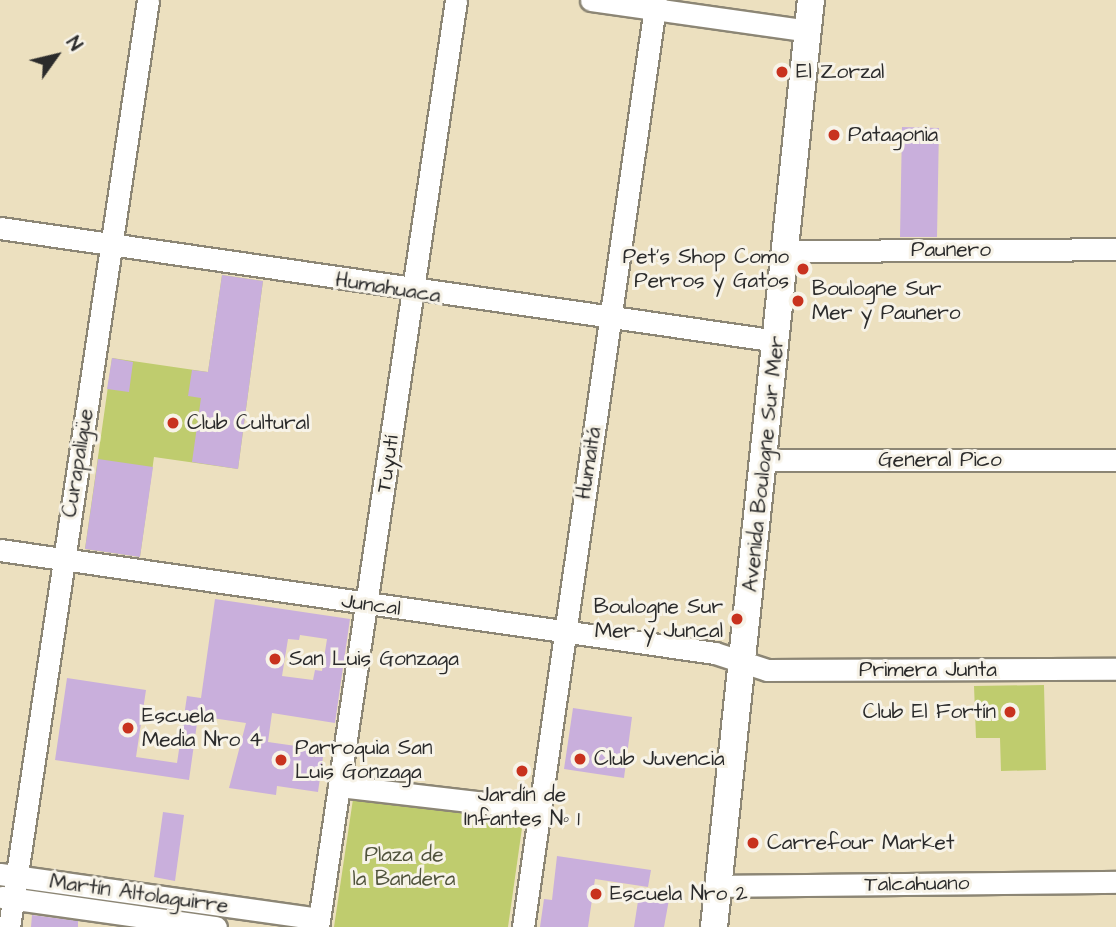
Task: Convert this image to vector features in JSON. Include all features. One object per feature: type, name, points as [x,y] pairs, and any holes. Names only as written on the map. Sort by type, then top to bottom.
[{"type":"main road","name":"Avenida Boulogne Sur Mer","points":[[714,927],[765,460],[811,0]]},
{"type":"street","name":"Curapaligüe","points":[[9,927],[8,875],[64,560],[148,0]]},
{"type":"street","name":"Tuyutí","points":[[318,923],[456,0]]},
{"type":"street","points":[[590,0],[655,5],[808,31]]},
{"type":"street","name":"Humaitá","points":[[523,927],[655,5]]},
{"type":"street","name":"Humahuaca","points":[[0,229],[413,293],[777,341]]},
{"type":"street","name":"Paunero","points":[[786,251],[1116,249]]},
{"type":"street","name":"General Pico","points":[[765,460],[1116,460]]},
{"type":"street","name":"Juncal","points":[[0,550],[742,662]]},
{"type":"street","name":"Primera Junta","points":[[742,662],[767,670],[1116,669]]},
{"type":"street","points":[[339,786],[539,809]]},
{"type":"street","name":"Martín Altolaguirre","points":[[8,875],[318,923]]},
{"type":"street","name":"Talcahuano","points":[[718,886],[1116,882]]},
{"type":"street","name":"Martín Altolaguirre","points":[[7,898],[216,927]]},
{"type":"green space","name":"Club Cultural","points":[[222,275],[263,281],[238,469],[154,457],[140,557],[85,549],[112,358],[208,372]]},
{"type":"green space","name":"Club El Fortín","points":[[1044,685],[1046,770],[1001,771],[1000,738],[976,738],[974,686]]},
{"type":"green space","name":"Plaza de la Bandera","points":[[353,799],[523,821],[508,927],[334,927]]},
{"type":"building","points":[[902,127],[939,128],[937,237],[900,237]]},
{"type":"building","points":[[222,275],[263,281],[238,469],[192,462],[201,398],[188,396],[192,370],[208,372]]},
{"type":"building","points":[[112,358],[133,362],[129,392],[107,389]]},
{"type":"building","points":[[98,459],[153,467],[140,557],[85,549]]},
{"type":"building","points":[[215,599],[350,619],[335,723],[272,713],[268,742],[324,750],[318,792],[277,786],[276,795],[229,788],[246,723],[198,716],[189,780],[55,760],[67,678],[146,690],[136,757],[177,763],[187,696],[201,698]],"holes":[[[300,635],[327,639],[322,671],[315,670],[313,680],[282,676],[288,639],[299,640]]]},
{"type":"building","points":[[573,708],[632,717],[624,778],[564,769]]},
{"type":"building","points":[[163,812],[184,815],[175,881],[154,877]]},
{"type":"building","points":[[557,856],[651,870],[648,887],[595,879],[588,927],[540,927],[544,899],[552,900]]},
{"type":"building","points":[[640,888],[670,894],[664,927],[634,927]]},
{"type":"building","points":[[32,915],[78,921],[78,927],[31,927]]},
{"type":"place","name":"El Zorzal","points":[[782,72]]},
{"type":"place","name":"Patagonia","points":[[834,135]]},
{"type":"place","name":"Pet's Shop Como Perros y Gatos","points":[[803,269]]},
{"type":"place","name":"Boulogne Sur Mer y Paunero","points":[[798,301]]},
{"type":"place","name":"Club Cultural","points":[[173,423]]},
{"type":"place","name":"Boulogne Sur Mer y Juncal","points":[[737,619]]},
{"type":"place","name":"San Luis Gonzaga","points":[[275,659]]},
{"type":"place","name":"Club El Fortín","points":[[1010,712]]},
{"type":"place","name":"Escuela Media Nro 4","points":[[128,728]]},
{"type":"place","name":"Club Juvencia","points":[[580,759]]},
{"type":"place","name":"Parroquia San Luis Gonzaga","points":[[281,760]]},
{"type":"place","name":"Jardín de Infantes Nº 1","points":[[522,771]]},
{"type":"place","name":"Carrefour Market","points":[[753,843]]},
{"type":"place","name":"Escuela Nro 2","points":[[596,894]]}]
